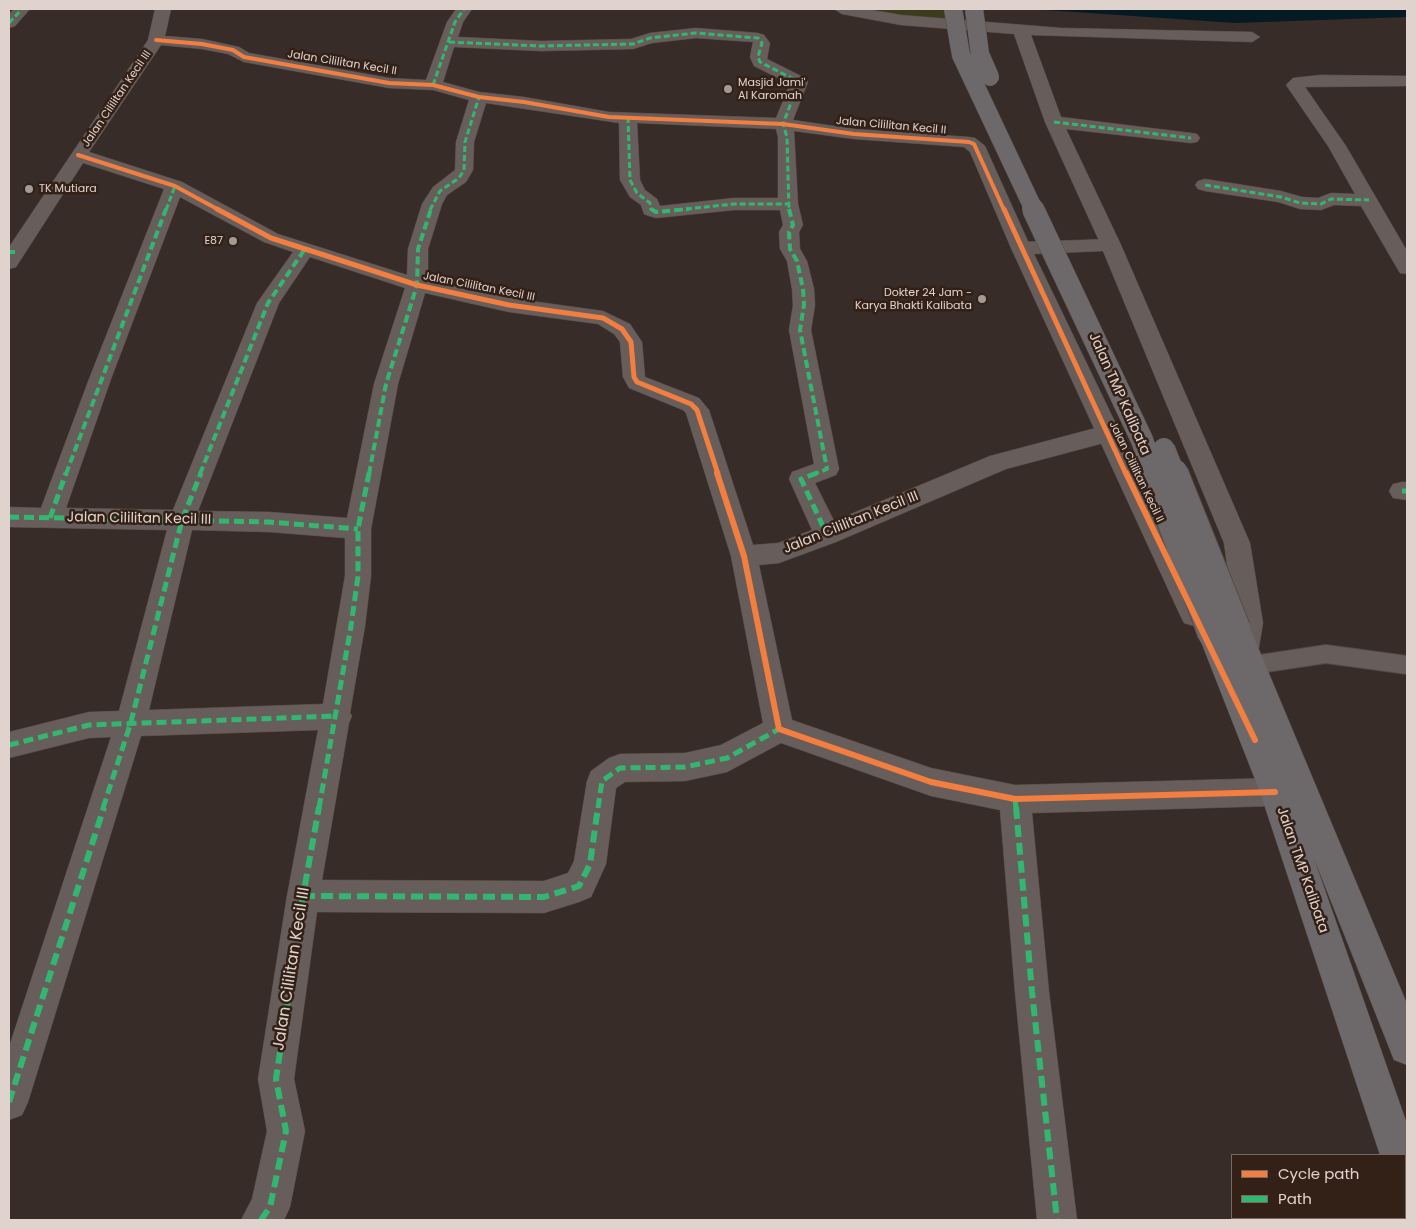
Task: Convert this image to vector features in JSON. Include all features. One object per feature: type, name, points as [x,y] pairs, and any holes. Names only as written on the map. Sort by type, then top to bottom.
[{"type":"main road","name":"Jalan TMP Kalibata","points":[[953,9],[961,55],[1237,643],[1255,740],[1275,792],[1399,1154]]},
{"type":"main road","name":"Jalan TMP Kalibata","points":[[974,9],[980,54],[1048,210],[1157,434],[1237,643],[1407,1047]]},
{"type":"street","points":[[9,23],[22,9]]},
{"type":"street","name":"Jalan Cililitan Kecil III","points":[[163,9],[156,40],[78,155],[175,186],[271,238],[306,250],[417,285],[508,305],[603,318],[622,328],[631,342],[634,377],[637,382],[691,404],[698,410],[744,556],[779,553],[827,535],[998,462],[1107,434]]},
{"type":"street","points":[[433,85],[455,22],[464,9]]},
{"type":"street","points":[[842,9],[901,20],[1061,33],[1252,38]]},
{"type":"street","points":[[1021,30],[1054,122],[1111,245],[1236,543],[1249,623],[1237,643]]},
{"type":"street","points":[[449,42],[541,46],[633,44],[650,38],[696,33],[758,38],[762,43],[758,57],[760,62],[783,72],[800,83],[783,124],[787,137],[788,204],[793,225],[789,232],[790,248],[797,261],[803,289],[804,305],[800,330],[827,469],[801,479],[827,535]]},
{"type":"street","name":"Jalan Cililitan Kecil II","points":[[156,40],[202,44],[233,50],[244,57],[389,82],[433,85],[478,97],[524,102],[609,117],[783,124],[854,134],[974,144],[1107,434],[1255,740]]},
{"type":"street","points":[[1407,81],[1355,79],[1295,83],[1338,146],[1407,268]]},
{"type":"street","points":[[417,285],[418,249],[432,204],[440,191],[459,178],[464,170],[465,142],[478,97]]},
{"type":"street","points":[[628,117],[630,180],[637,193],[650,203],[651,210],[656,212],[734,204],[788,204]]},
{"type":"street","points":[[1054,122],[1191,138]]},
{"type":"street","points":[[11,256],[78,155]]},
{"type":"street","points":[[1205,184],[1281,197],[1300,203],[1321,204],[1331,199],[1369,200]]},
{"type":"street","points":[[50,518],[100,379],[175,186]]},
{"type":"street","points":[[1021,248],[1111,245]]},
{"type":"street","points":[[9,1102],[131,722],[182,520],[268,303],[306,250]]},
{"type":"street","name":"Jalan Cililitan Kecil III","points":[[262,1220],[270,1207],[286,1130],[276,1079],[303,896],[337,716],[358,576],[358,529],[386,384],[417,285]]},
{"type":"street","name":"Jalan Cililitan Kecil III","points":[[9,517],[269,522],[358,529]]},
{"type":"street","points":[[744,556],[779,729]]},
{"type":"street","points":[[9,745],[89,725],[337,716]]},
{"type":"street","points":[[303,896],[544,897],[579,886],[590,864],[602,781],[620,768],[686,767],[727,758],[779,729],[931,782],[1015,800],[1275,792]]},
{"type":"street","points":[[1015,800],[1032,992],[1057,1220]]},
{"type":"lane","points":[[1237,643],[1407,665]]},
{"type":"shaded area","points":[[842,9],[953,9],[956,24],[901,20]]},
{"type":"water","points":[[1031,9],[1407,9],[1407,17],[1235,23]]},
{"type":"marked path","points":[[9,23],[22,9]]},
{"type":"marked path","points":[[433,85],[455,22],[464,9]]},
{"type":"marked path","points":[[449,42],[541,46],[633,44],[650,38],[696,33],[758,38],[762,43],[758,57],[760,62],[799,82],[783,124],[787,137],[788,204],[793,225],[789,232],[790,249],[797,261],[803,289],[804,305],[800,330],[827,469],[801,479],[827,535]]},
{"type":"marked path","points":[[261,1220],[270,1207],[286,1131],[276,1079],[303,896],[351,626],[358,576],[358,529],[386,384],[417,285],[418,249],[432,204],[440,191],[459,178],[464,170],[465,142],[479,97]]},
{"type":"marked path","points":[[628,117],[630,180],[637,193],[650,203],[651,210],[656,212],[734,204],[788,204]]},
{"type":"marked path","points":[[1054,122],[1191,138]]},
{"type":"marked path","points":[[1205,185],[1281,197],[1300,203],[1321,204],[1331,199],[1369,200]]},
{"type":"marked path","points":[[50,518],[100,379],[175,186]]},
{"type":"marked path","points":[[9,1102],[131,722],[182,520],[268,303],[305,249]]},
{"type":"marked path","points":[[9,252],[15,252]]},
{"type":"marked path","points":[[1402,491],[1407,491]]},
{"type":"marked path","points":[[9,517],[269,522],[358,529]]},
{"type":"marked path","points":[[9,745],[89,725],[337,716]]},
{"type":"marked path","points":[[303,896],[544,897],[579,886],[590,864],[602,781],[620,768],[685,767],[727,758],[779,729]]},
{"type":"marked path","points":[[1015,799],[1032,992],[1057,1220]]},
{"type":"cycle path","points":[[156,40],[202,44],[233,50],[244,57],[389,83],[433,85],[479,97],[524,102],[609,117],[783,124],[854,134],[969,142],[974,144],[1107,434],[1255,740]]},
{"type":"cycle path","points":[[78,155],[175,186],[271,238],[417,285],[509,305],[603,318],[622,329],[631,342],[634,377],[637,382],[691,404],[697,410],[744,556],[779,729],[931,782],[1015,799],[1275,792]]},
{"type":"place","name":"Masjid Jami' Al Karomah","points":[[728,89]]},
{"type":"place","name":"TK Mutiara","points":[[29,189]]},
{"type":"place","name":"E87","points":[[233,241]]},
{"type":"place","name":"Dokter 24 Jam - Karya Bhakti Kalibata","points":[[982,299]]}]
